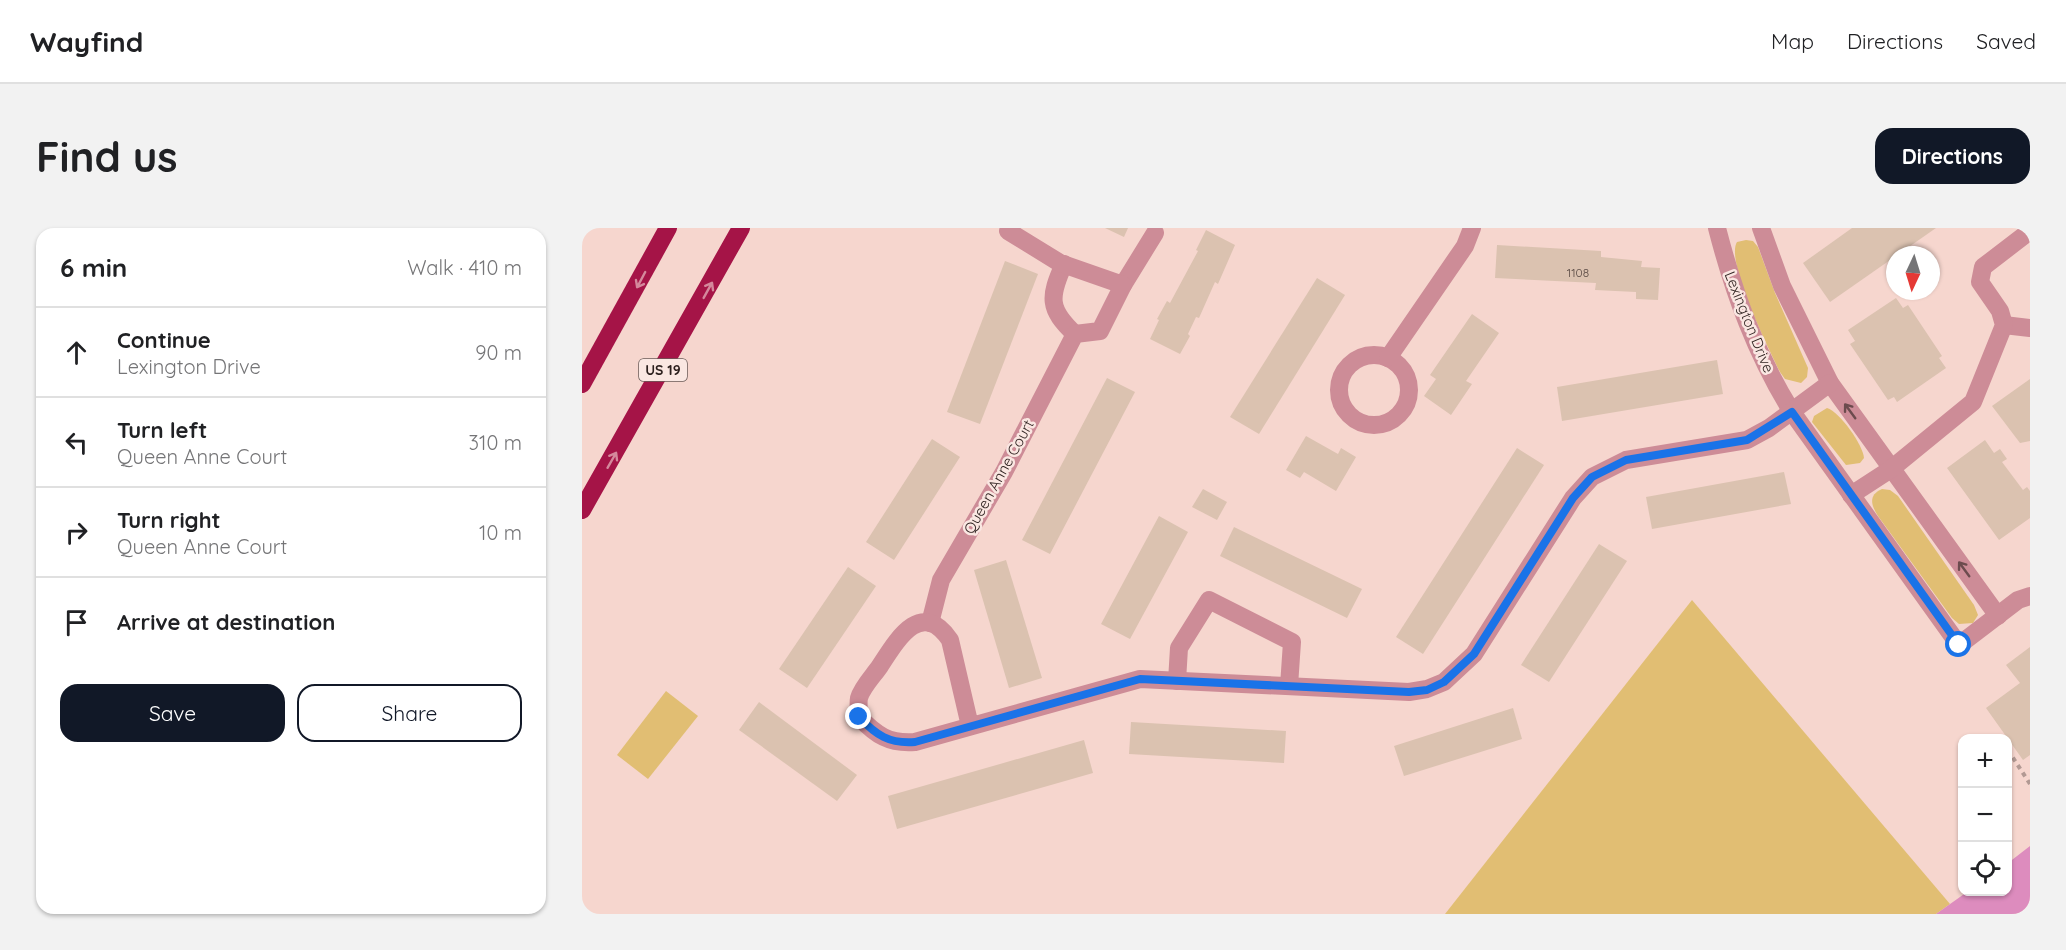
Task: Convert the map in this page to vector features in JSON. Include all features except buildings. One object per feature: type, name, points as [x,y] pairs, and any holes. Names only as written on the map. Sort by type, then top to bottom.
[{"type":"highway","points":[[582,384],[668,228]]},
{"type":"highway","name":"US 19","points":[[582,510],[741,228]]},
{"type":"street","points":[[1388,358],[1465,246],[1472,228]]},
{"type":"street","name":"Lexington Drive","points":[[1717,228],[1728,272],[1746,322],[1770,377],[1792,412],[1959,645],[1998,616]]},
{"type":"street","points":[[1761,228],[1782,286],[1830,383],[1998,616],[2018,600],[2030,596]]},
{"type":"street","points":[[1008,231],[1064,264],[1123,285]]},
{"type":"street","points":[[1851,495],[1891,469],[1973,402],[2004,325],[2000,311],[1980,282],[1983,267],[2030,231]]},
{"type":"street","points":[[1064,264],[1056,282],[1053,303],[1058,317],[1075,334],[1100,331],[1123,285],[1155,233]]},
{"type":"street","points":[[2004,325],[2030,328]]},
{"type":"street","name":"Queen Anne Court","points":[[930,623],[941,580],[1004,472],[1075,334]]},
{"type":"street","points":[[970,726],[950,640],[942,629],[930,623],[912,624],[900,634],[860,697],[859,717],[875,734],[897,743],[915,742],[1140,679],[1409,692],[1427,690],[1444,682],[1474,654],[1573,498],[1592,477],[1626,460],[1747,440],[1792,412],[1830,383]]},
{"type":"street","points":[[1177,681],[1179,648],[1209,600],[1292,642],[1288,686]]},
{"type":"path","points":[[2012,757],[2030,784]]},
{"type":"shaded area","points":[[1753,241],[1758,247],[1775,293],[1808,368],[1807,377],[1801,383],[1785,379],[1780,372],[1750,306],[1737,267],[1735,252],[1737,242]]},
{"type":"shaded area","points":[[1827,408],[1844,422],[1855,438],[1863,452],[1864,458],[1860,463],[1846,465],[1812,422],[1814,416]]},
{"type":"shaded area","points":[[1882,489],[1890,490],[1898,496],[1974,605],[1978,615],[1973,623],[1959,624],[1952,618],[1878,516],[1872,501],[1874,494]]},
{"type":"shaded area","points":[[1692,600],[1950,904],[1936,914],[1445,914]]},
{"type":"shaded area","points":[[666,691],[698,716],[648,779],[617,755]]},
{"type":"shaded area","points":[[2030,846],[2030,914],[1936,914],[1961,896],[2012,896],[2012,860]]},
{"type":"route","points":[[859,717],[875,734],[897,743],[915,742],[1140,679],[1409,692],[1427,690],[1444,682],[1474,654],[1573,498],[1592,477],[1626,460],[1747,440],[1792,412],[1959,645]]}]
